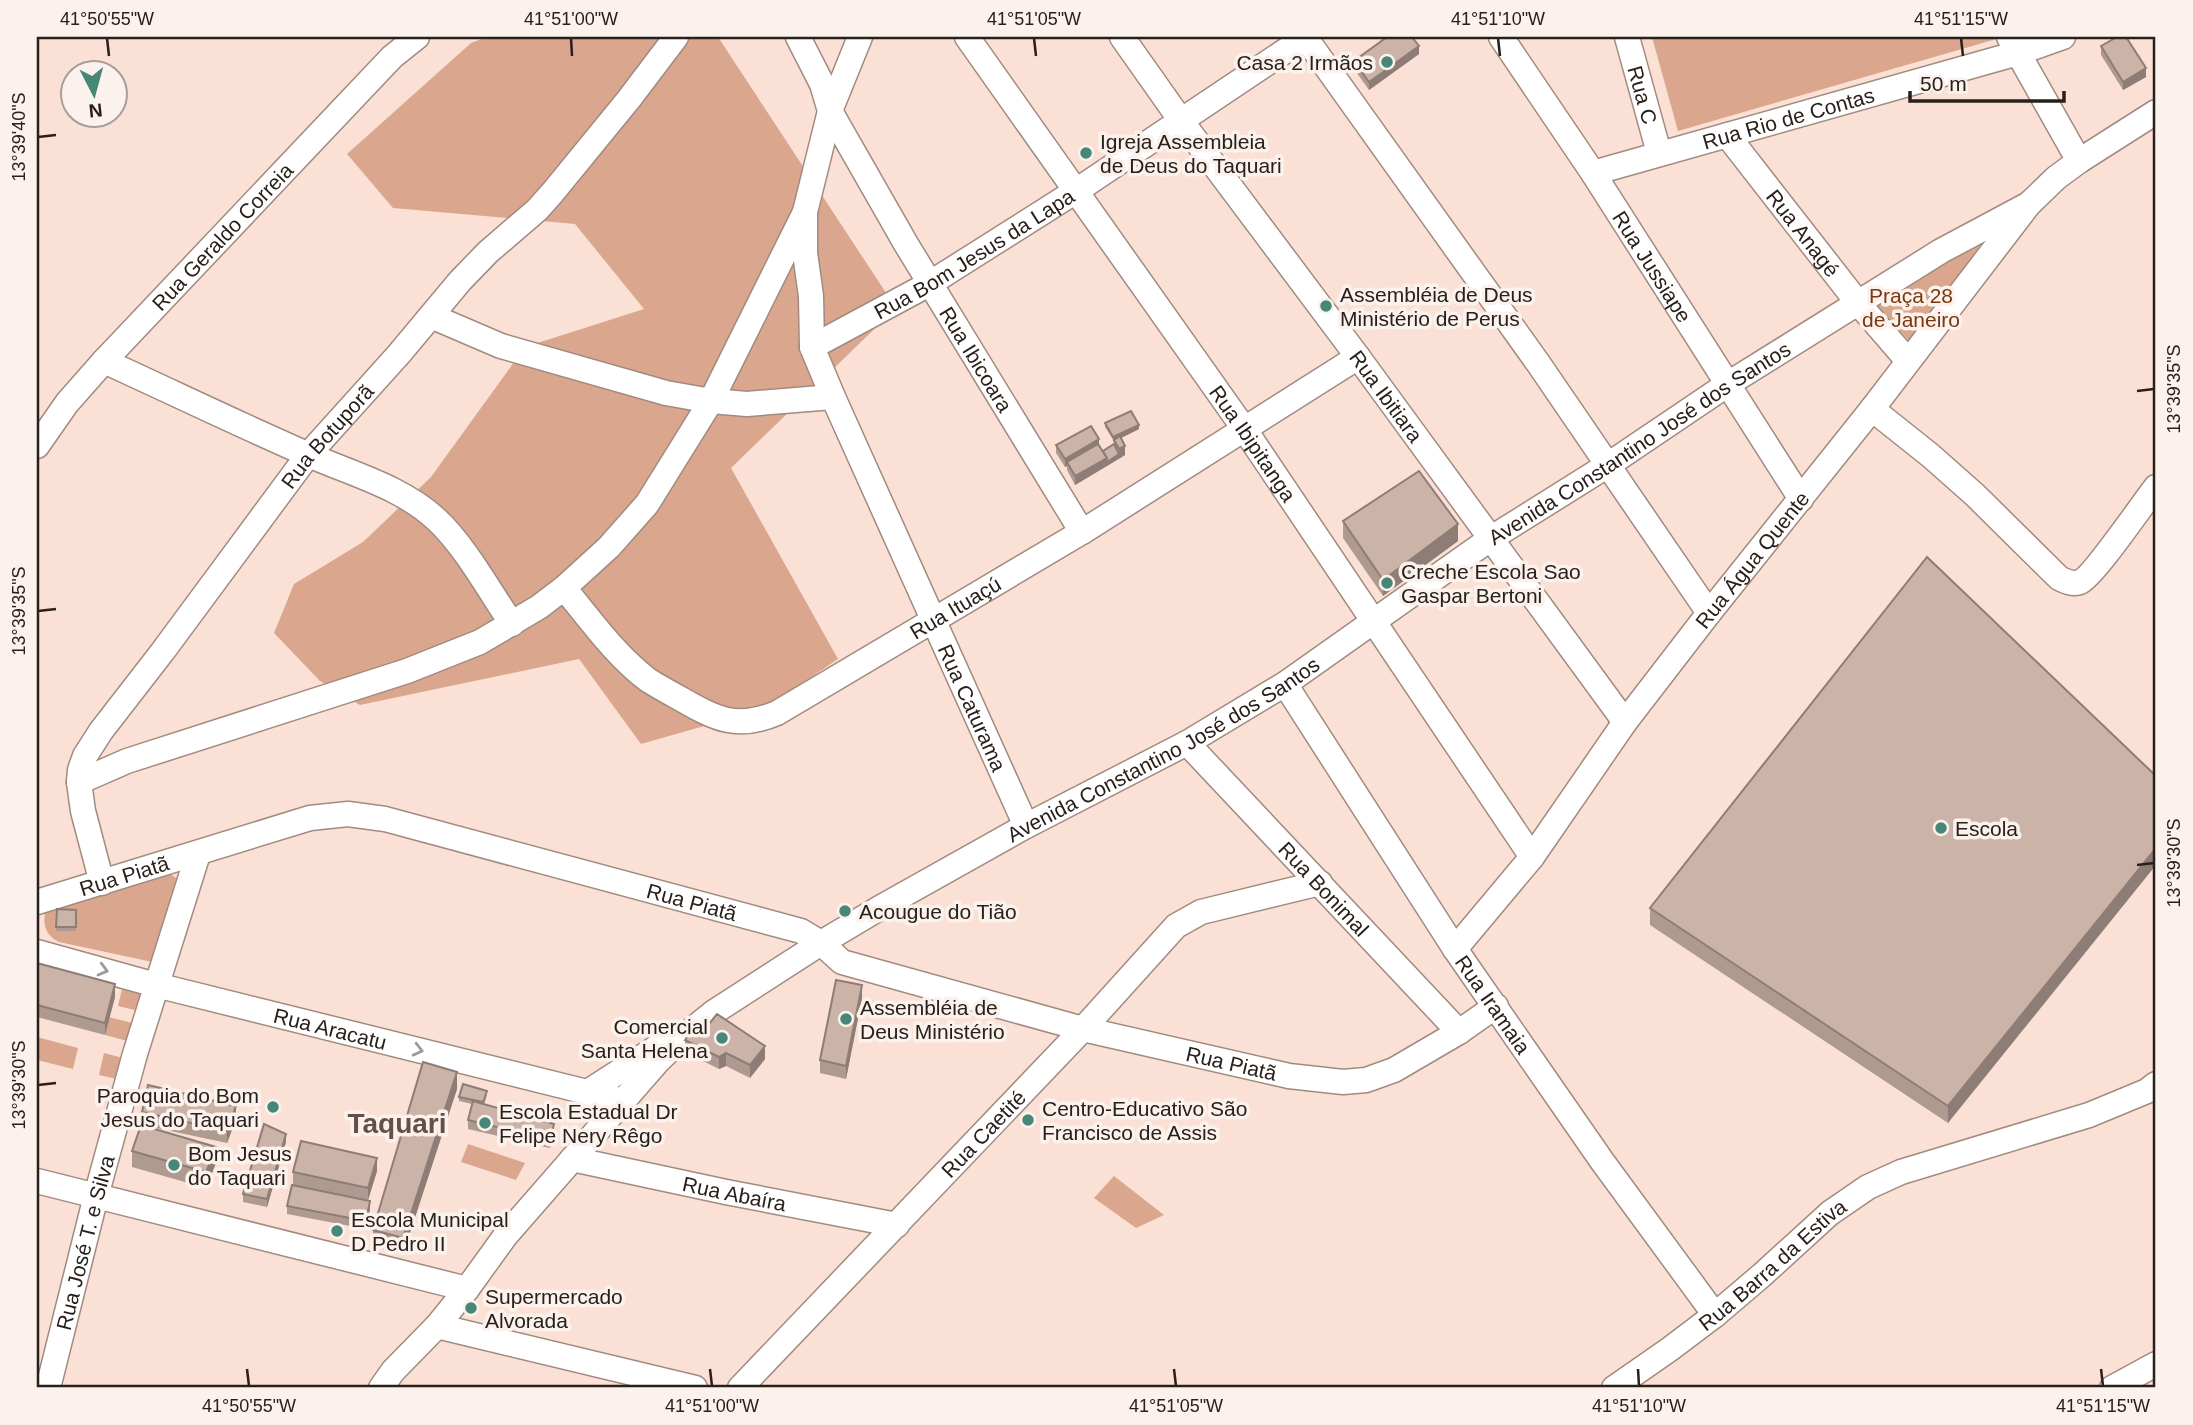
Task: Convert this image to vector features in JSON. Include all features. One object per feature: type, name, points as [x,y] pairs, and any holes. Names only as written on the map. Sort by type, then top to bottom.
[{"type":"street","name":"Rua Geraldo Correia","points":[[37,446],[67,403],[104,360],[392,57],[417,37]]},
{"type":"street","name":"Rua Botuporã","points":[[102,883],[83,811],[79,782],[85,757],[101,730],[308,455],[460,281],[553,192],[676,37]]},
{"type":"street","name":"Rua Ibicoara","points":[[798,37],[822,84],[830,111],[929,284],[1083,532]]},
{"type":"street","points":[[812,347],[811,296],[804,254],[805,212],[830,111],[860,37]]},
{"type":"street","name":"Rua Ibipitanga","points":[[967,37],[1245,430],[1532,857]]},
{"type":"street","name":"Rua Ibitiara","points":[[1122,37],[1181,122],[1359,357],[1625,722]]},
{"type":"street","points":[[1306,37],[1538,363],[1709,613]]},
{"type":"street","name":"Rua Bom Jesus da Lapa","points":[[812,347],[929,284],[1076,191],[1306,37]]},
{"type":"street","name":"Rua Jussiape","points":[[1501,37],[1593,173],[1801,499]]},
{"type":"street","name":"Rua C","points":[[1628,37],[1659,153]]},
{"type":"street","name":"Rua Rio de Contas","points":[[1593,173],[1727,135],[2014,45],[2063,37]]},
{"type":"street","points":[[2014,45],[2079,160]]},
{"type":"street","name":"Rua Água Quente","points":[[1455,949],[1532,857],[1625,722],[1872,409],[2029,204],[2079,160],[2156,112]]},
{"type":"street","name":"Rua Anagé","points":[[1727,135],[1858,303],[1908,361]]},
{"type":"street","name":"Avenida Constantino José dos Santos","points":[[381,1388],[393,1371],[437,1326],[506,1235],[658,1061],[714,1012],[878,909],[1026,827],[1187,743],[1285,684],[1490,539],[1608,465],[1728,384],[1941,251],[2029,204]]},
{"type":"street","points":[[79,782],[127,761],[407,671],[480,642],[512,624],[564,588],[609,547],[647,504],[711,401],[805,212]]},
{"type":"street","points":[[431,316],[500,346],[666,393],[747,404],[833,397]]},
{"type":"street","name":"Rua Caturama","points":[[812,347],[1026,827]]},
{"type":"street","name":"Rua Ituaçú","points":[[564,588],[625,659],[649,680],[708,715],[730,722],[747,723],[764,719],[1083,532],[1359,357]]},
{"type":"street","points":[[104,360],[418,504],[439,521],[456,541],[512,624]]},
{"type":"street","points":[[1872,409],[1975,495],[2059,578],[2072,583],[2087,578],[2156,487]]},
{"type":"street","name":"Rua Iramaia","points":[[1285,684],[1455,949],[1602,1161],[1715,1315]]},
{"type":"street","name":"Rua Bonimal","points":[[1187,743],[1460,1032]]},
{"type":"street","name":"Rua Piatã","points":[[37,902],[310,818],[348,814],[385,819],[801,931],[821,943],[842,962],[1083,1029],[1289,1076],[1343,1082],[1366,1080],[1394,1070],[1460,1032],[1496,1006]]},
{"type":"street","name":"Rua José T. e Silva","points":[[48,1388],[96,1196],[156,985],[198,854]]},
{"type":"street","name":"Rua Caetité","points":[[740,1388],[1083,1029],[1176,926],[1201,912],[1320,883]]},
{"type":"street","name":"Rua Aracatu","points":[[37,953],[623,1101]]},
{"type":"street","points":[[586,1093],[664,1042],[683,1037]]},
{"type":"street","name":"Rua Barra da Estiva","points":[[1619,1387],[1715,1315],[1830,1213],[1868,1187],[1901,1172],[2089,1115],[2147,1091],[2156,1084]]},
{"type":"street","name":"Rua Abaíra","points":[[572,1159],[897,1225]]},
{"type":"street","points":[[37,1181],[467,1289]]},
{"type":"street","points":[[437,1326],[695,1388]]},
{"type":"street","points":[[2112,1388],[2156,1364]]},
{"type":"green space","points":[[487,37],[718,37],[896,308],[731,468],[838,659],[764,709],[641,744],[579,659],[360,705],[320,681],[274,633],[294,584],[363,542],[431,477],[525,347],[644,309],[575,224],[393,208],[347,154],[471,43]]},
{"type":"green space","points":[[1652,37],[2000,37],[2000,38],[1678,131]]},
{"type":"green space","name":"Praça 28 de Janeiro","points":[[1984,239],[1967,267],[1911,343],[1875,304]]},
{"type":"green space","points":[[172,875],[180,881],[157,963],[59,942],[50,936],[46,928],[46,909]]},
{"type":"green space","points":[[122,989],[142,994],[139,1011],[118,1006]]},
{"type":"green space","points":[[109,1017],[136,1024],[131,1042],[105,1035]]},
{"type":"green space","points":[[37,1037],[78,1048],[73,1069],[37,1060]]},
{"type":"green space","points":[[104,1053],[127,1059],[121,1080],[99,1075]]},
{"type":"green space","points":[[468,1144],[525,1163],[516,1180],[461,1162]]},
{"type":"green space","points":[[1114,1176],[1164,1215],[1136,1228],[1094,1198]]},
{"type":"building","name":"Casa 2 Irmãos","points":[[1387,37],[1412,37],[1419,46],[1369,82],[1354,61]]},
{"type":"building","points":[[2117,37],[2126,37],[2146,68],[2123,82],[2101,46]]},
{"type":"building","points":[[1131,411],[1139,425],[1113,437],[1105,423]]},
{"type":"building","points":[[1091,426],[1099,439],[1065,459],[1056,445]]},
{"type":"building","points":[[1120,436],[1125,446],[1119,449],[1114,440]]},
{"type":"building","points":[[1098,444],[1107,458],[1075,476],[1067,462]]},
{"type":"building","points":[[1114,444],[1119,454],[1107,462],[1103,451]]},
{"type":"building","points":[[1419,471],[1458,524],[1383,580],[1343,521]]},
{"type":"building","name":"Escola","points":[[1927,557],[2156,776],[2156,848],[1948,1106],[1650,908]]},
{"type":"building","points":[[57,909],[76,910],[76,927],[56,927]]},
{"type":"building","points":[[37,963],[115,984],[105,1023],[37,1005]]},
{"type":"building","points":[[836,980],[862,985],[846,1066],[820,1060]]},
{"type":"building","points":[[717,1014],[765,1046],[750,1065],[726,1053],[719,1057],[685,1040],[692,1030],[701,1034]]},
{"type":"building","points":[[423,1062],[457,1072],[403,1238],[373,1230]]},
{"type":"building","points":[[463,1084],[487,1091],[483,1102],[459,1097]]},
{"type":"building","points":[[148,1085],[236,1106],[227,1131],[142,1112]]},
{"type":"building","points":[[473,1101],[554,1124],[550,1140],[468,1120]]},
{"type":"building","points":[[264,1124],[286,1134],[267,1199],[243,1194]]},
{"type":"building","points":[[141,1125],[216,1147],[206,1172],[132,1151]]},
{"type":"building","points":[[301,1141],[377,1158],[368,1188],[293,1172]]},
{"type":"building","points":[[292,1185],[370,1201],[366,1221],[287,1206]]},
{"type":"place","name":"Casa 2 Irmãos","points":[[1387,62]]},
{"type":"place","name":"Igreja Assembleia de Deus do Taquari","points":[[1086,153]]},
{"type":"place","name":"Assembléia de Deus Ministério de Perus","points":[[1326,306]]},
{"type":"place","name":"Creche Escola Sao Gaspar Bertoni","points":[[1387,583]]},
{"type":"place","name":"Escola","points":[[1941,828]]},
{"type":"place","name":"Acougue do Tião","points":[[845,911]]},
{"type":"place","name":"Assembléia de Deus Ministério","points":[[846,1019]]},
{"type":"place","name":"Comercial Santa Helena","points":[[722,1038]]},
{"type":"place","name":"Paroquia do Bom Jesus do Taquari","points":[[273,1107]]},
{"type":"place","name":"Centro-Educativo São Francisco de Assis","points":[[1028,1120]]},
{"type":"place","name":"Escola Estadual Dr Felipe Nery Rêgo","points":[[485,1123]]},
{"type":"place","name":"Bom Jesus do Taquari","points":[[174,1165]]},
{"type":"place","name":"Escola Municipal D Pedro II","points":[[337,1231]]},
{"type":"place","name":"Supermercado Alvorada","points":[[471,1308]]},
{"type":"district","name":"Taquari","points":[[397,1123]]}]
